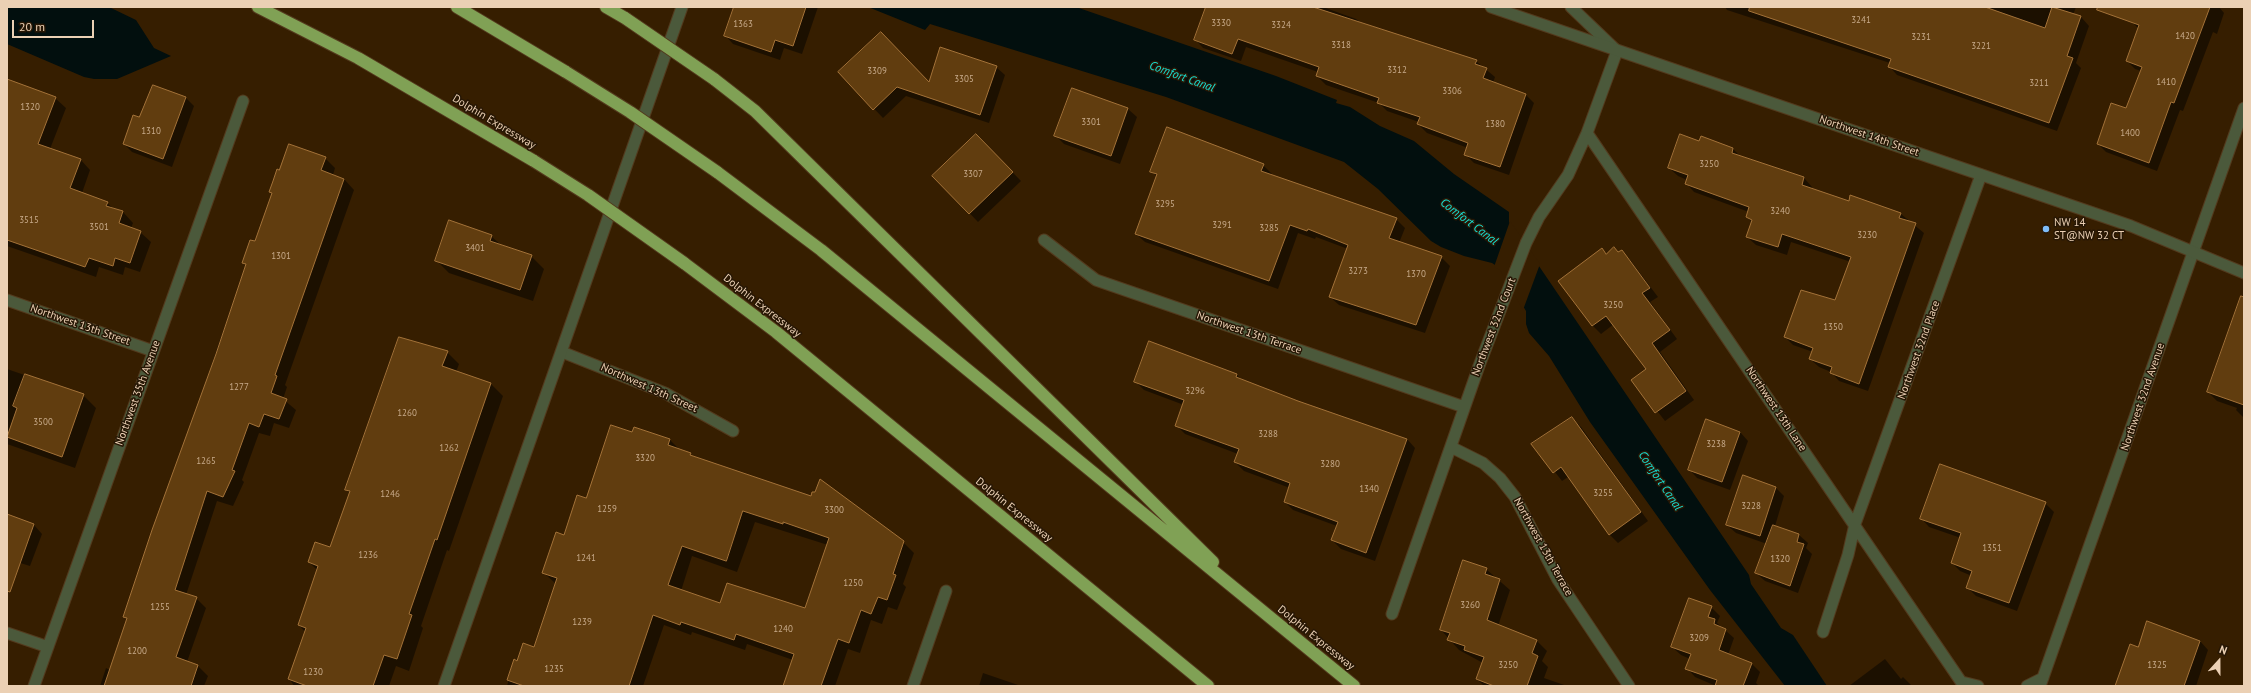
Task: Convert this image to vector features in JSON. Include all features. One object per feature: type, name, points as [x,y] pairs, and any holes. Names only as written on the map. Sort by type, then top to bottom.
[{"type":"highway","name":"Dolphin Expressway","points":[[258,7],[358,58],[444,106],[588,196],[684,263],[782,337],[1208,686]]},
{"type":"highway","name":"Dolphin Expressway","points":[[457,7],[636,116],[717,172],[827,255],[1354,686]]},
{"type":"highway","points":[[606,7],[714,79],[755,111],[1268,616]]},
{"type":"street","points":[[444,686],[682,7]]},
{"type":"street","name":"Northwest 14th Street","points":[[1491,7],[2131,226],[2244,273]]},
{"type":"street","points":[[1571,7],[1617,50]]},
{"type":"street","name":"Northwest 32nd Court","points":[[1392,614],[1464,407],[1526,243],[1539,216],[1568,174],[1587,133],[1617,50]]},
{"type":"street","name":"Northwest 35th Avenue","points":[[34,686],[243,100]]},
{"type":"street","name":"Northwest 32nd Avenue","points":[[2042,682],[2244,108]]},
{"type":"street","name":"Northwest 13th Lane","points":[[1587,133],[1963,684]]},
{"type":"street","name":"Northwest 32nd Place","points":[[1855,524],[1981,175]]},
{"type":"street","name":"Northwest 13th Terrace","points":[[1044,240],[1096,280],[1464,407]]},
{"type":"street","name":"Northwest 13th Street","points":[[7,300],[153,351]]},
{"type":"street","name":"Northwest 13th Street","points":[[562,352],[665,393],[732,431]]},
{"type":"street","name":"Northwest 13th Terrace","points":[[1451,447],[1483,463],[1500,478],[1515,496],[1558,580],[1629,686]]},
{"type":"street","points":[[1823,632],[1848,555],[1855,524]]},
{"type":"street","points":[[913,686],[946,591]]},
{"type":"street","points":[[7,633],[48,647]]},
{"type":"street","points":[[2027,686],[2042,682]]},
{"type":"street","points":[[1963,684],[1978,686]]},
{"type":"water","points":[[7,7],[109,7],[136,20],[154,48],[171,56],[117,79],[94,79],[84,77],[7,44]]},
{"type":"water","name":"Comfort Canal","points":[[868,7],[1076,7],[1276,76],[1337,100],[1336,103],[1350,107],[1380,126],[1414,141],[1454,174],[1509,212],[1509,222],[1749,575],[1751,584],[1781,628],[1793,635],[1827,686],[1785,686],[1710,590],[1590,422],[1549,356],[1529,333],[1526,324],[1526,311],[1501,269],[1492,263],[1464,256],[1441,247],[1431,241],[1378,189],[1344,162],[1166,97],[930,24],[925,30]]},
{"type":"pier","points":[[1510,221],[1540,264],[1523,310],[1500,270],[1494,267]]},
{"type":"building","points":[[734,7],[806,7],[793,46],[775,40],[771,52],[724,36]]},
{"type":"building","points":[[1206,7],[1313,7],[1477,60],[1475,64],[1487,68],[1483,78],[1526,94],[1500,167],[1464,155],[1468,143],[1417,124],[1420,117],[1377,103],[1379,98],[1316,76],[1319,67],[1238,39],[1232,54],[1194,40]]},
{"type":"building","points":[[1750,7],[1985,7],[2045,28],[2052,7],[2081,16],[2067,56],[2073,58],[2049,123],[1888,67],[1891,59],[1749,11]]},
{"type":"building","points":[[2098,7],[2210,7],[2174,103],[2171,102],[2149,163],[2097,144],[2111,103],[2126,108],[2142,67],[2126,61],[2139,25],[2097,10]]},
{"type":"building","points":[[881,32],[929,82],[940,47],[997,66],[980,115],[897,87],[873,110],[838,72]]},
{"type":"building","points":[[7,79],[56,97],[38,144],[81,159],[70,188],[108,202],[106,206],[123,211],[119,223],[141,231],[130,263],[115,258],[113,266],[89,258],[85,267],[7,240]]},
{"type":"building","points":[[153,85],[186,97],[163,159],[123,144],[133,115],[139,117]]},
{"type":"building","points":[[1072,88],[1128,108],[1111,156],[1054,136]]},
{"type":"building","points":[[1167,127],[1264,164],[1261,171],[1397,218],[1389,238],[1442,256],[1416,325],[1329,297],[1348,245],[1308,229],[1307,231],[1290,225],[1269,281],[1135,234],[1157,174],[1150,172]]},
{"type":"building","points":[[976,134],[1013,172],[969,214],[932,176]]},
{"type":"building","points":[[1680,134],[1699,141],[1701,136],[1733,148],[1732,153],[1804,177],[1802,185],[1849,201],[1850,195],[1901,213],[1899,218],[1916,223],[1859,384],[1830,373],[1832,367],[1809,359],[1813,348],[1784,337],[1801,290],[1835,300],[1851,257],[1782,234],[1778,247],[1746,237],[1752,220],[1746,217],[1749,207],[1685,184],[1688,175],[1668,168]]},
{"type":"building","points":[[289,144],[326,157],[321,170],[344,179],[275,375],[277,376],[271,393],[287,399],[279,419],[264,414],[259,427],[249,423],[232,470],[235,471],[223,497],[207,491],[175,590],[197,597],[176,657],[198,665],[191,686],[104,686],[127,618],[123,617],[152,530],[216,354],[246,264],[242,263],[250,240],[255,241],[272,193],[269,192],[277,169],[279,170]]},
{"type":"building","points":[[449,220],[492,235],[490,241],[532,255],[520,290],[435,261]]},
{"type":"building","points":[[1614,247],[1618,252],[1622,250],[1650,288],[1642,293],[1670,330],[1652,343],[1686,391],[1655,413],[1631,380],[1646,369],[1606,316],[1592,326],[1558,281],[1602,248],[1606,254]]},
{"type":"building","points":[[2241,296],[2244,297],[2244,405],[2207,392]]},
{"type":"building","points":[[399,337],[448,351],[442,366],[491,383],[437,540],[435,539],[409,614],[412,615],[397,659],[384,655],[373,686],[307,686],[288,679],[306,628],[298,625],[318,566],[308,562],[315,542],[330,547],[350,491],[345,490]]},
{"type":"building","points":[[1149,341],[1237,374],[1236,377],[1298,401],[1407,439],[1366,553],[1331,540],[1338,522],[1284,502],[1290,483],[1234,462],[1239,449],[1175,426],[1184,400],[1134,382]]},
{"type":"building","points":[[25,374],[84,394],[62,457],[7,437],[17,408],[13,406]]},
{"type":"building","points":[[1572,417],[1641,512],[1609,535],[1561,467],[1553,473],[1531,444]]},
{"type":"building","points":[[1706,419],[1740,432],[1722,482],[1688,470]]},
{"type":"building","points":[[611,425],[632,432],[634,427],[670,439],[668,445],[691,453],[690,455],[811,496],[812,492],[815,492],[820,479],[904,541],[893,574],[896,575],[887,600],[878,597],[871,614],[861,610],[849,643],[838,639],[821,686],[783,686],[794,654],[736,634],[734,640],[681,622],[680,625],[653,615],[629,686],[524,686],[507,680],[514,659],[517,661],[523,643],[534,647],[557,578],[542,573],[556,532],[564,535],[577,495],[586,498]],"holes":[[[743,511],[783,524],[783,522],[829,538],[805,608],[727,583],[720,603],[668,585],[682,546],[726,561]]]},
{"type":"building","points":[[1940,464],[2046,502],[2009,603],[1966,588],[1972,571],[1951,563],[1961,533],[1920,519]]},
{"type":"building","points":[[1743,475],[1776,487],[1760,536],[1726,525]]},
{"type":"building","points":[[7,514],[34,524],[10,592],[7,591]]},
{"type":"building","points":[[1773,525],[1799,534],[1797,542],[1804,544],[1790,586],[1755,573]]},
{"type":"building","points":[[1463,560],[1487,568],[1485,574],[1500,579],[1487,620],[1537,640],[1532,653],[1538,656],[1527,686],[1494,686],[1476,679],[1484,657],[1464,650],[1465,646],[1447,640],[1450,633],[1440,630]]},
{"type":"building","points":[[1689,598],[1712,606],[1708,617],[1715,619],[1714,624],[1726,629],[1719,650],[1752,663],[1743,686],[1715,686],[1717,680],[1685,669],[1691,654],[1671,647]]},
{"type":"building","points":[[2147,621],[2200,641],[2184,686],[2115,686],[2130,644],[2138,647]]},
{"type":"place","name":"NW 14 ST@NW 32 CT","points":[[2046,229]]}]
